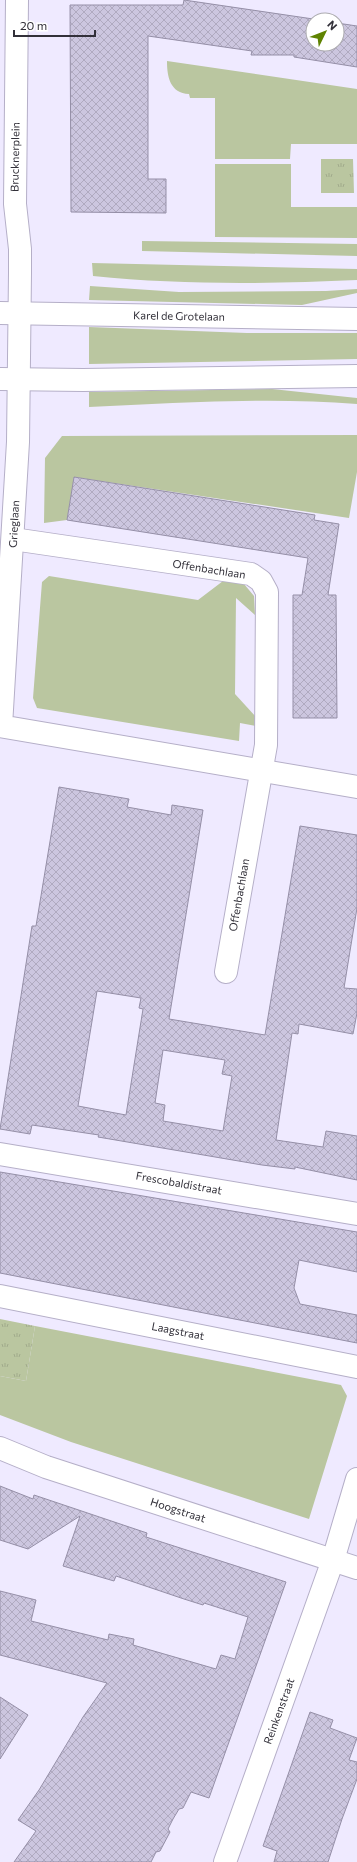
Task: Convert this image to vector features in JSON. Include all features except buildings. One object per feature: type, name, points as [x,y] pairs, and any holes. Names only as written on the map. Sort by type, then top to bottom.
[{"type":"street","name":"Brucknerplein","points":[[10,313],[20,249],[15,204],[17,0]]},
{"type":"street","name":"Karel de Grotelaan","points":[[10,313],[357,319]]},
{"type":"street","name":"Grieglaan","points":[[0,729],[13,539],[9,380],[10,313]]},
{"type":"street","points":[[9,380],[357,376]]},
{"type":"street","name":"Offenbachlaan","points":[[13,539],[251,574],[261,581],[267,592],[266,745],[226,972]]},
{"type":"street","points":[[0,729],[357,787]]},
{"type":"street","name":"Frescobaldistraat","points":[[0,1154],[357,1214]]},
{"type":"street","name":"Laagstraat","points":[[0,1296],[357,1367]]},
{"type":"street","name":"Hoogstraat","points":[[0,1448],[46,1467],[357,1568]]},
{"type":"street","name":"Reinkenstraat","points":[[225,1862],[333,1560],[357,1479]]},
{"type":"green space","points":[[167,61],[357,89],[357,144],[291,144],[290,159],[215,159],[215,98],[190,98],[189,94],[178,91],[171,83],[169,78]]},
{"type":"green space","points":[[321,159],[353,159],[354,193],[321,193]]},
{"type":"green space","points":[[215,164],[291,164],[291,207],[357,207],[357,238],[215,237]]},
{"type":"green space","points":[[142,241],[357,244],[357,256],[142,251]]},
{"type":"green space","points":[[92,263],[357,269],[357,280],[225,283],[126,279],[93,276]]},
{"type":"green space","points":[[90,286],[179,292],[326,291],[357,289],[357,293],[302,305],[89,300]]},
{"type":"green space","points":[[89,327],[247,333],[357,333],[357,359],[89,364]]},
{"type":"green space","points":[[272,389],[357,398],[357,404],[257,401],[190,402],[89,407],[89,392]]},
{"type":"green space","points":[[357,435],[357,472],[349,518],[74,477],[67,520],[44,523],[45,458],[62,436]]},
{"type":"green space","points":[[49,576],[198,600],[223,581],[244,584],[254,596],[255,615],[236,598],[235,694],[257,718],[256,726],[240,723],[239,741],[37,708],[33,698],[42,582]]},
{"type":"green space","points":[[0,1319],[35,1326],[26,1381],[0,1376]]},
{"type":"green space","points":[[35,1326],[341,1385],[347,1396],[309,1519],[71,1442],[0,1415],[0,1376],[26,1381]]}]
